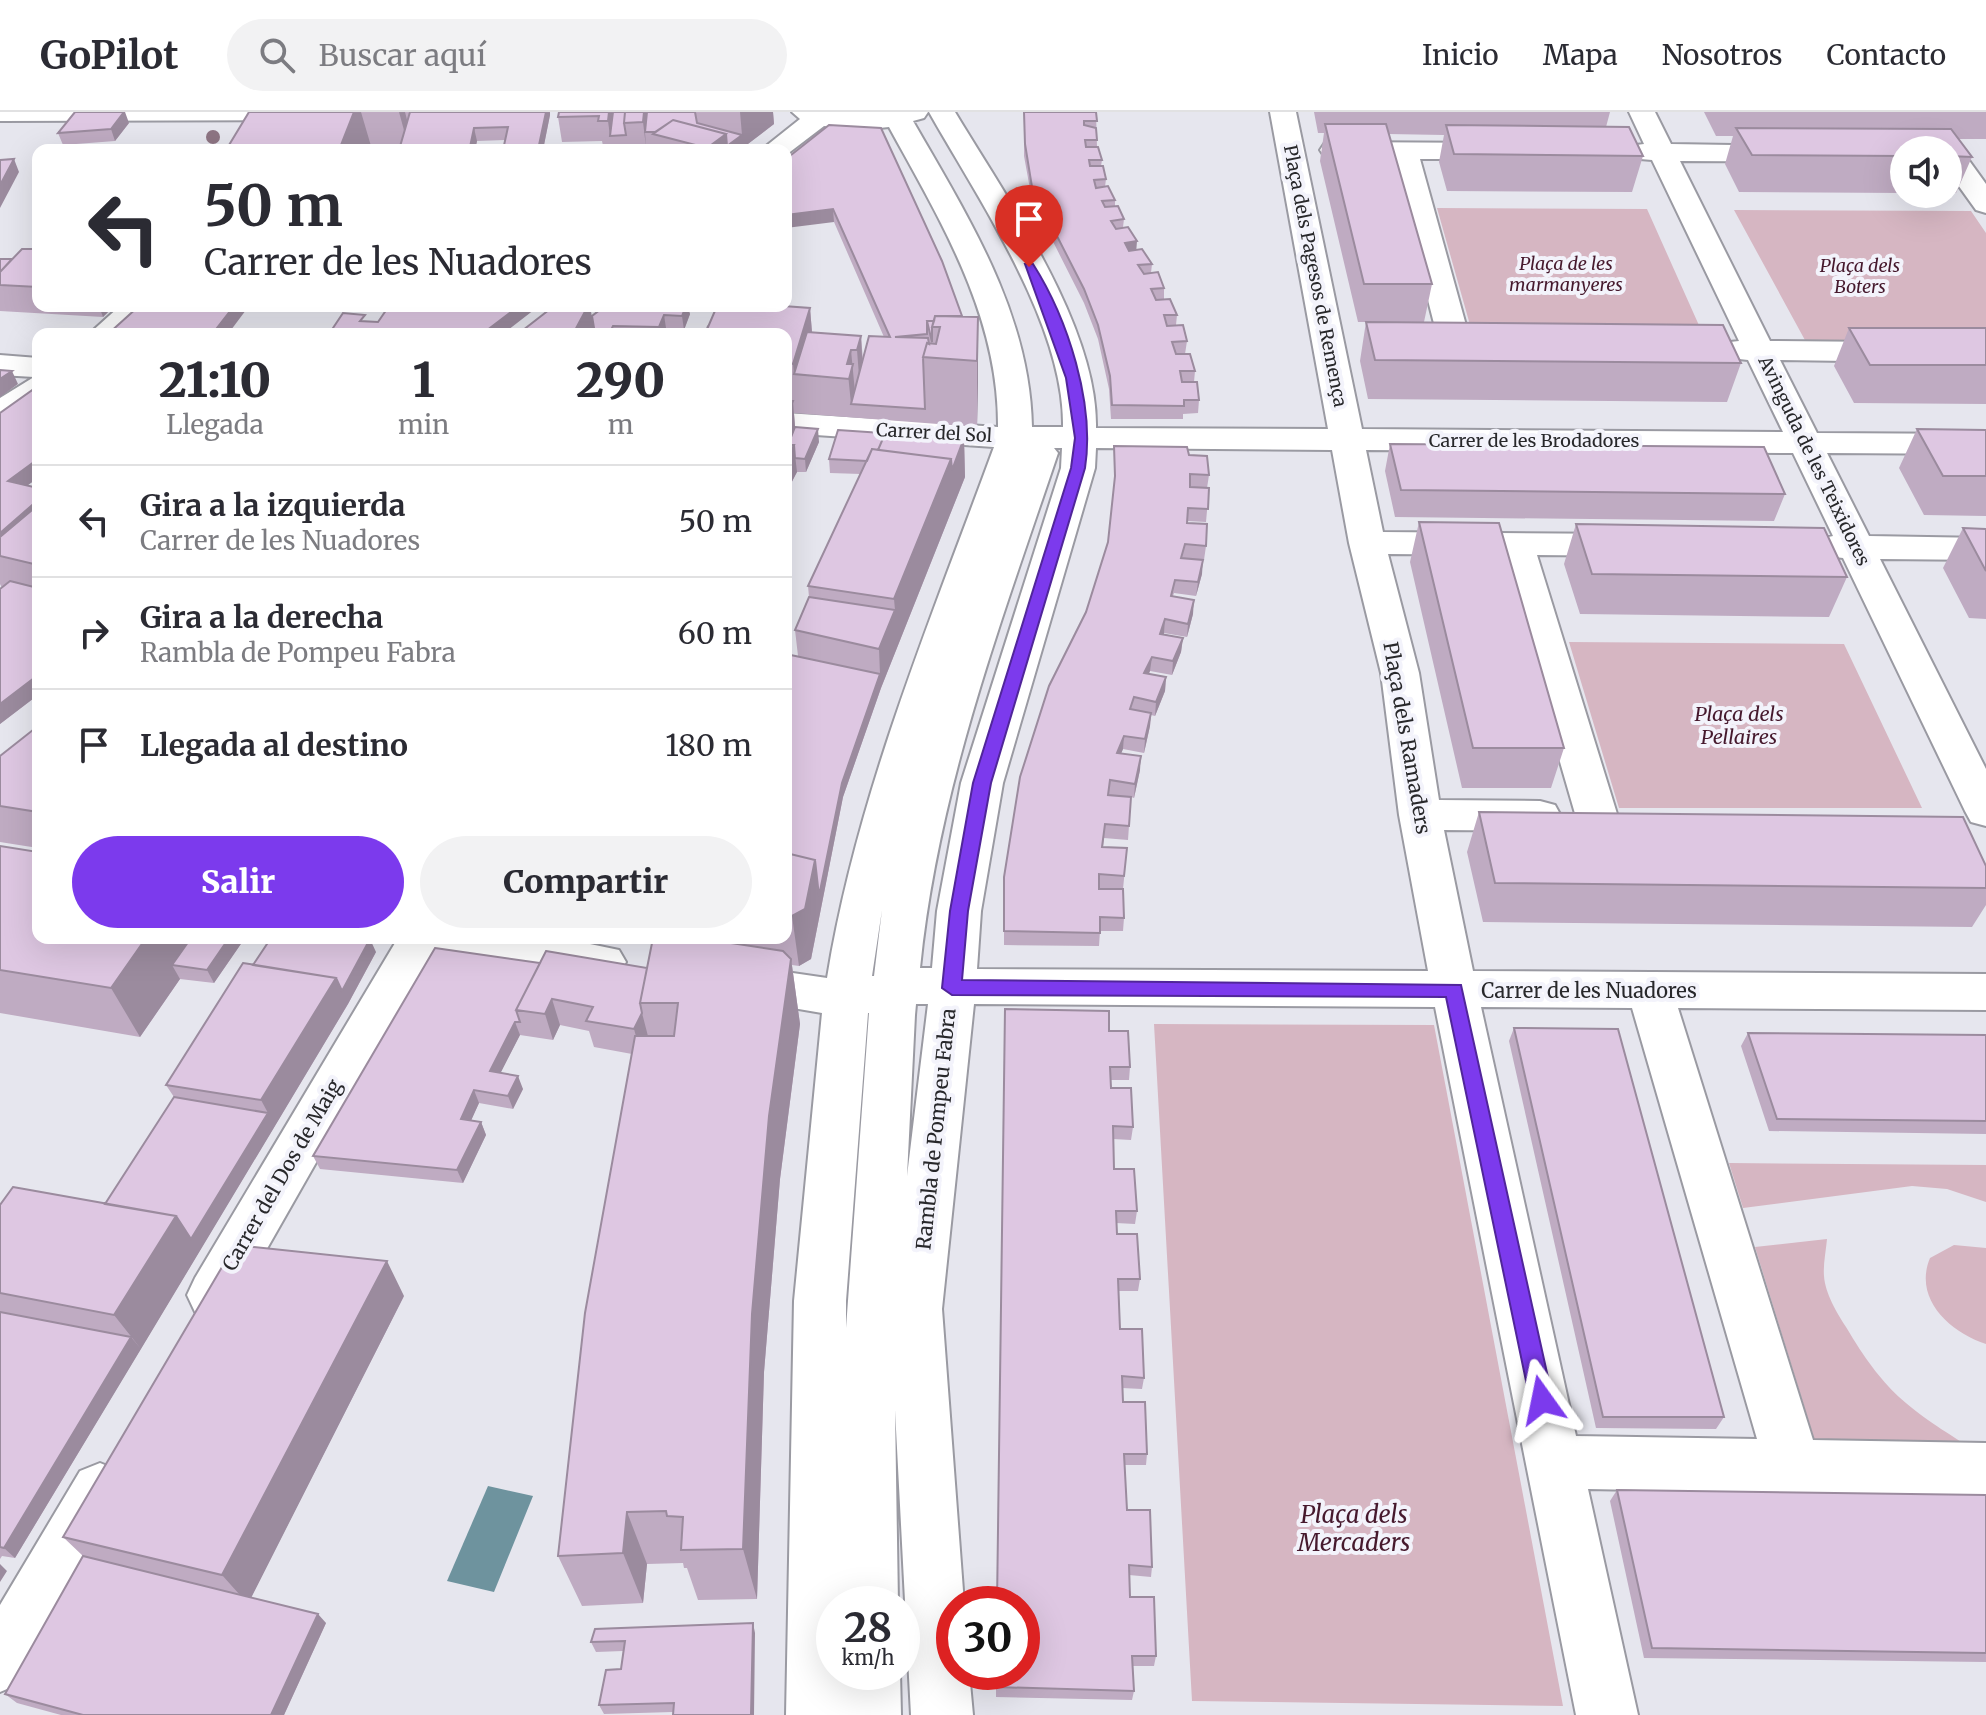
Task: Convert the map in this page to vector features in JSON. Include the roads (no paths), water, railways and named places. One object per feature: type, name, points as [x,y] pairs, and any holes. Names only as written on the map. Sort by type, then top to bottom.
[{"type":"street","points":[[0,113],[260,121],[354,112]]},
{"type":"street","name":"Plaça dels Pagesos de Remença","points":[[1283,112],[1347,440]]},
{"type":"street","name":"Avinguda de les Teixidores","points":[[1642,112],[1856,548],[1974,818]]},
{"type":"street","points":[[781,144],[812,115],[863,122],[922,120]]},
{"type":"street","name":"Rambla de Pompeu Fabra","points":[[922,120],[990,298],[1017,389],[1047,437],[1078,468],[982,783],[959,911],[916,1309],[942,1715]]},
{"type":"street","name":"Rambla de Pompeu Fabra","points":[[817,1715],[820,1301],[846,999],[860,909],[895,771],[1073,378],[1043,292],[922,120]]},
{"type":"street","points":[[1290,150],[1531,151]]},
{"type":"street","points":[[1404,151],[1472,347],[1424,346]]},
{"type":"street","points":[[1611,152],[1890,154]]},
{"type":"street","points":[[1962,154],[1986,154]]},
{"type":"street","points":[[1962,172],[1986,204]]},
{"type":"street","points":[[112,328],[132,312]]},
{"type":"street","points":[[1329,345],[1360,345]]},
{"type":"street","points":[[1704,350],[1986,353]]},
{"type":"street","points":[[0,365],[32,368]]},
{"type":"street","points":[[0,413],[32,390]]},
{"type":"street","name":"Carrer del Sol","points":[[792,423],[1047,437]]},
{"type":"street","name":"Rambla de Pompeu Fabra","points":[[869,1586],[867,1422],[895,988],[906,890],[949,720],[1047,437]]},
{"type":"street","name":"Carrer de les Brodadores","points":[[1047,437],[1986,444]]},
{"type":"street","name":"Plaça dels Ramaders","points":[[1347,440],[1367,543],[1400,673],[1420,815],[1454,990]]},
{"type":"street","points":[[1367,543],[1670,546]]},
{"type":"street","points":[[1420,815],[1613,817],[1515,544]]},
{"type":"street","points":[[1795,547],[1986,549]]},
{"type":"street","name":"Carrer del Dos de Maig","points":[[191,1332],[417,944]]},
{"type":"street","points":[[490,944],[639,967]]},
{"type":"street","points":[[699,976],[846,999]]},
{"type":"street","name":"Carrer de les Nuadores","points":[[846,999],[895,988],[1986,992]]},
{"type":"street","points":[[1454,990],[1607,1715]]},
{"type":"street","points":[[1650,991],[1793,1466]]},
{"type":"street","points":[[0,1662],[127,1443]]},
{"type":"street","points":[[1555,1462],[1986,1470]]},
{"type":"street","points":[[870,1690],[870,1715]]},
{"type":"water","points":[[488,1486],[533,1496],[494,1592],[447,1581]]},
{"type":"park label","name":"Plaça de les marmanyeres","points":[[1566,274]]},
{"type":"park label","name":"Plaça dels Boters","points":[[1860,276]]},
{"type":"park label","name":"Plaça dels Pellaires","points":[[1739,726]]},
{"type":"park label","name":"Plaça dels Mercaders","points":[[1354,1529]]}]
